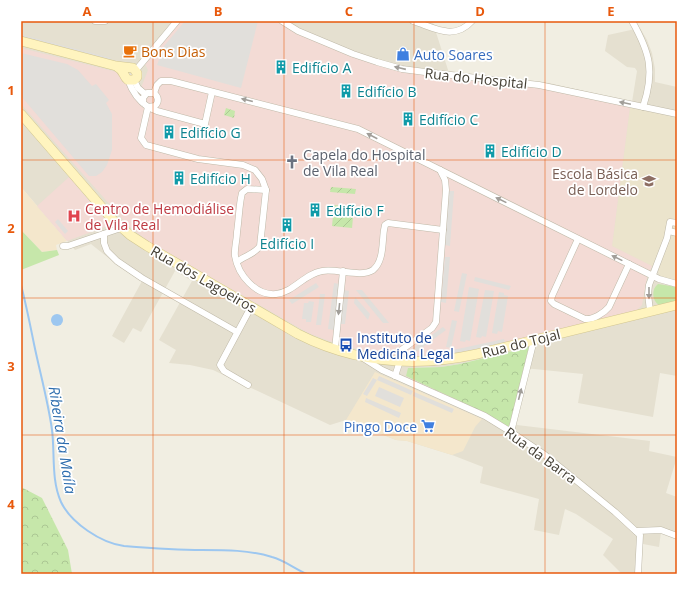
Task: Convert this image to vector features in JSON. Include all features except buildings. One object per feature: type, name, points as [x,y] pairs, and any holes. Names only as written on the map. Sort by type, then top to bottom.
[{"type":"main road","points":[[22,42],[116,66],[130,74]]},
{"type":"main road","name":"Rua dos Lagoeiros","points":[[21,114],[112,219],[147,246],[304,337],[335,349],[362,357]]},
{"type":"main road","name":"Rua do Tojal","points":[[362,357],[374,360],[397,361],[453,359],[677,305]]},
{"type":"street","points":[[95,21],[105,21]]},
{"type":"street","points":[[130,74],[177,21]]},
{"type":"street","points":[[413,21],[441,30],[454,32],[464,28],[472,21]]},
{"type":"street","points":[[632,21],[644,46],[651,69],[650,83],[643,107]]},
{"type":"street","name":"Rua do Hospital","points":[[287,22],[298,31],[359,56],[402,69],[539,85],[677,114]]},
{"type":"street","points":[[130,74],[138,88],[145,94]]},
{"type":"street","points":[[130,74],[134,93],[147,106],[157,111],[204,124],[212,92]]},
{"type":"street","points":[[154,93],[159,83],[164,81],[352,127],[652,276],[677,284]]},
{"type":"street","points":[[145,94],[150,92],[154,93],[158,97],[158,102],[155,106],[147,106]]},
{"type":"street","points":[[145,94],[143,98],[147,106],[141,138],[146,145],[198,159],[247,166],[259,175],[264,182],[266,190],[260,246],[255,251],[237,262]]},
{"type":"street","points":[[400,351],[432,328],[436,322],[446,188],[445,180],[440,170]]},
{"type":"street","points":[[266,190],[247,189],[242,193],[235,252],[242,274],[250,284],[260,291],[270,294],[277,294],[285,291],[306,276],[315,272],[328,270],[364,273],[369,272],[375,267],[380,257],[384,228],[388,223],[443,230]]},
{"type":"street","points":[[650,311],[648,289],[669,232],[670,222],[677,223]]},
{"type":"street","points":[[63,246],[68,246],[122,228]]},
{"type":"street","points":[[669,232],[677,233]]},
{"type":"street","points":[[104,234],[104,243],[107,251],[117,261],[142,278],[237,332]]},
{"type":"street","points":[[578,239],[552,296],[551,301],[554,304],[585,319],[593,318],[604,312],[609,307],[629,264]]},
{"type":"street","points":[[335,349],[343,271]]},
{"type":"street","points":[[248,385],[224,371],[220,366],[251,307]]},
{"type":"street","points":[[511,432],[534,340]]},
{"type":"street","name":"Rua da Barra","points":[[362,357],[376,367],[485,416],[511,432],[544,455],[615,512],[636,531]]},
{"type":"street","points":[[392,375],[397,361]]},
{"type":"street","points":[[636,531],[660,530],[677,536]]},
{"type":"street","points":[[636,531],[640,535],[638,574]]},
{"type":"shaded area","points":[[21,21],[426,21],[433,23],[449,73],[549,83],[632,102],[637,71],[635,68],[627,67],[605,51],[608,35],[640,28],[652,53],[655,69],[655,82],[677,87],[677,376],[660,373],[653,417],[578,403],[583,374],[524,368],[529,347],[460,364],[441,367],[409,368],[458,400],[509,427],[517,425],[650,441],[649,451],[677,457],[666,493],[677,497],[677,538],[661,532],[659,547],[643,544],[640,574],[622,574],[603,555],[613,539],[576,514],[565,509],[559,535],[534,530],[539,499],[480,483],[483,467],[452,455],[407,441],[396,440],[346,420],[330,425],[213,370],[190,365],[169,363],[176,350],[159,340],[192,281],[175,271],[141,332],[133,328],[124,343],[112,336],[142,281],[121,268],[91,244],[75,250],[21,187]]},
{"type":"shaded area","points":[[181,21],[276,21],[290,30],[365,61],[392,70],[546,89],[630,107],[612,246],[652,266],[647,278],[642,305],[636,311],[463,354],[404,358],[340,345],[308,333],[145,239],[127,224],[21,104],[21,48],[117,72],[121,74],[137,98],[148,70],[145,64]]},
{"type":"shaded area","points":[[185,21],[258,21],[241,88],[157,65],[164,46]]},
{"type":"shaded area","points":[[23,35],[111,58],[110,61],[22,38]]},
{"type":"shaded area","points":[[21,53],[67,64],[78,70],[92,86],[96,84],[109,100],[106,103],[112,114],[112,150],[107,165],[102,172],[96,176],[89,176],[21,96]]},
{"type":"shaded area","name":"Escola Básica de Lordelo","points":[[630,107],[677,117],[677,281],[659,276],[658,269],[612,246]]},
{"type":"shaded area","name":"Centro de Hemodiálise de Vila Real","points":[[69,177],[110,225],[67,241],[37,206]]},
{"type":"shaded area","points":[[21,187],[67,241],[56,245],[57,250],[42,252],[21,230]]},
{"type":"shaded area","points":[[449,191],[454,191],[450,246],[445,245]]},
{"type":"shaded area","points":[[58,219],[68,231],[65,234],[55,222]]},
{"type":"shaded area","points":[[445,257],[450,257],[446,303],[441,302]]},
{"type":"shaded area","points":[[462,273],[467,274],[459,312],[454,311]]},
{"type":"shaded area","points":[[475,277],[511,286],[509,290],[474,281]]},
{"type":"shaded area","points":[[316,283],[319,287],[292,304],[289,300]]},
{"type":"shaded area","points":[[334,283],[339,284],[334,330],[328,329]]},
{"type":"shaded area","points":[[469,287],[479,289],[470,341],[466,340],[465,342],[460,341]]},
{"type":"shaded area","points":[[344,290],[349,291],[345,324],[340,324]]},
{"type":"shaded area","points":[[356,290],[362,290],[389,323],[383,323]]},
{"type":"shaded area","points":[[485,290],[494,291],[486,337],[482,336],[481,338],[476,337]]},
{"type":"shaded area","points":[[499,292],[508,296],[502,332],[498,331],[497,334],[492,333]]},
{"type":"shaded area","points":[[320,294],[325,294],[321,325],[316,325]]},
{"type":"shaded area","points":[[355,297],[370,314],[368,320],[354,303]]},
{"type":"shaded area","points":[[309,301],[314,302],[311,322],[306,322],[306,319],[302,319],[304,303],[308,303]]},
{"type":"shaded area","points":[[452,320],[457,321],[451,348],[446,347]]},
{"type":"shaded area","points":[[443,327],[446,330],[408,358],[405,354]]},
{"type":"shaded area","points":[[504,339],[505,343],[454,354],[453,350]]},
{"type":"shaded area","points":[[375,372],[482,419],[475,427],[463,451],[452,455],[407,441],[396,440],[346,420]]},
{"type":"shaded area","points":[[379,376],[413,391],[411,395],[377,380]]},
{"type":"shaded area","points":[[373,378],[377,380],[367,396],[363,394]]},
{"type":"shaded area","points":[[379,387],[404,398],[400,407],[375,396]]},
{"type":"shaded area","points":[[414,392],[454,409],[452,413],[413,396]]},
{"type":"shaded area","points":[[366,398],[401,413],[399,418],[365,402]]},
{"type":"green space","points":[[226,108],[235,111],[234,118],[224,115]]},
{"type":"green space","points":[[331,187],[356,189],[355,194],[330,192]]},
{"type":"green space","points":[[334,205],[354,207],[352,228],[332,226]]},
{"type":"green space","points":[[21,230],[42,252],[57,250],[59,255],[21,270]]},
{"type":"green space","points":[[658,284],[677,287],[677,302],[659,305],[655,301],[653,295],[654,289]]},
{"type":"green space","points":[[529,347],[509,427],[485,413],[406,376],[408,368],[441,367],[460,364]]},
{"type":"green space","points":[[23,488],[42,498],[68,550],[72,574],[21,574],[21,489]]},
{"type":"water","points":[[55,314],[59,314],[63,320],[59,326],[55,326],[51,322],[51,318]]},
{"type":"waterway","name":"Ribeira da Maíla","points":[[21,285],[50,419],[56,485],[61,502],[72,517],[88,531],[106,541],[115,544],[124,546],[183,550],[229,550],[255,553],[276,558],[307,574]]},
{"type":"place","name":"Bons Dias","points":[[130,51]]},
{"type":"place","name":"Auto Soares","points":[[403,54]]},
{"type":"place","name":"Edifício A","points":[[281,67]]},
{"type":"place","name":"Edifício B","points":[[346,91]]},
{"type":"place","name":"Edifício C","points":[[408,119]]},
{"type":"place","name":"Edifício G","points":[[169,132]]},
{"type":"place","name":"Edifício D","points":[[490,151]]},
{"type":"place","name":"Capela do Hospital de Vila Real","points":[[292,162]]},
{"type":"place","name":"Edifício H","points":[[179,178]]},
{"type":"place","name":"Escola Básica de Lordelo","points":[[649,181]]},
{"type":"place","name":"Edifício F","points":[[315,210]]},
{"type":"place","name":"Centro de Hemodiálise de Vila Real","points":[[74,216]]},
{"type":"place","name":"Edifício I","points":[[287,225]]},
{"type":"place","name":"Instituto de Medicina Legal","points":[[346,345]]},
{"type":"place","name":"Pingo Doce","points":[[428,426]]}]
